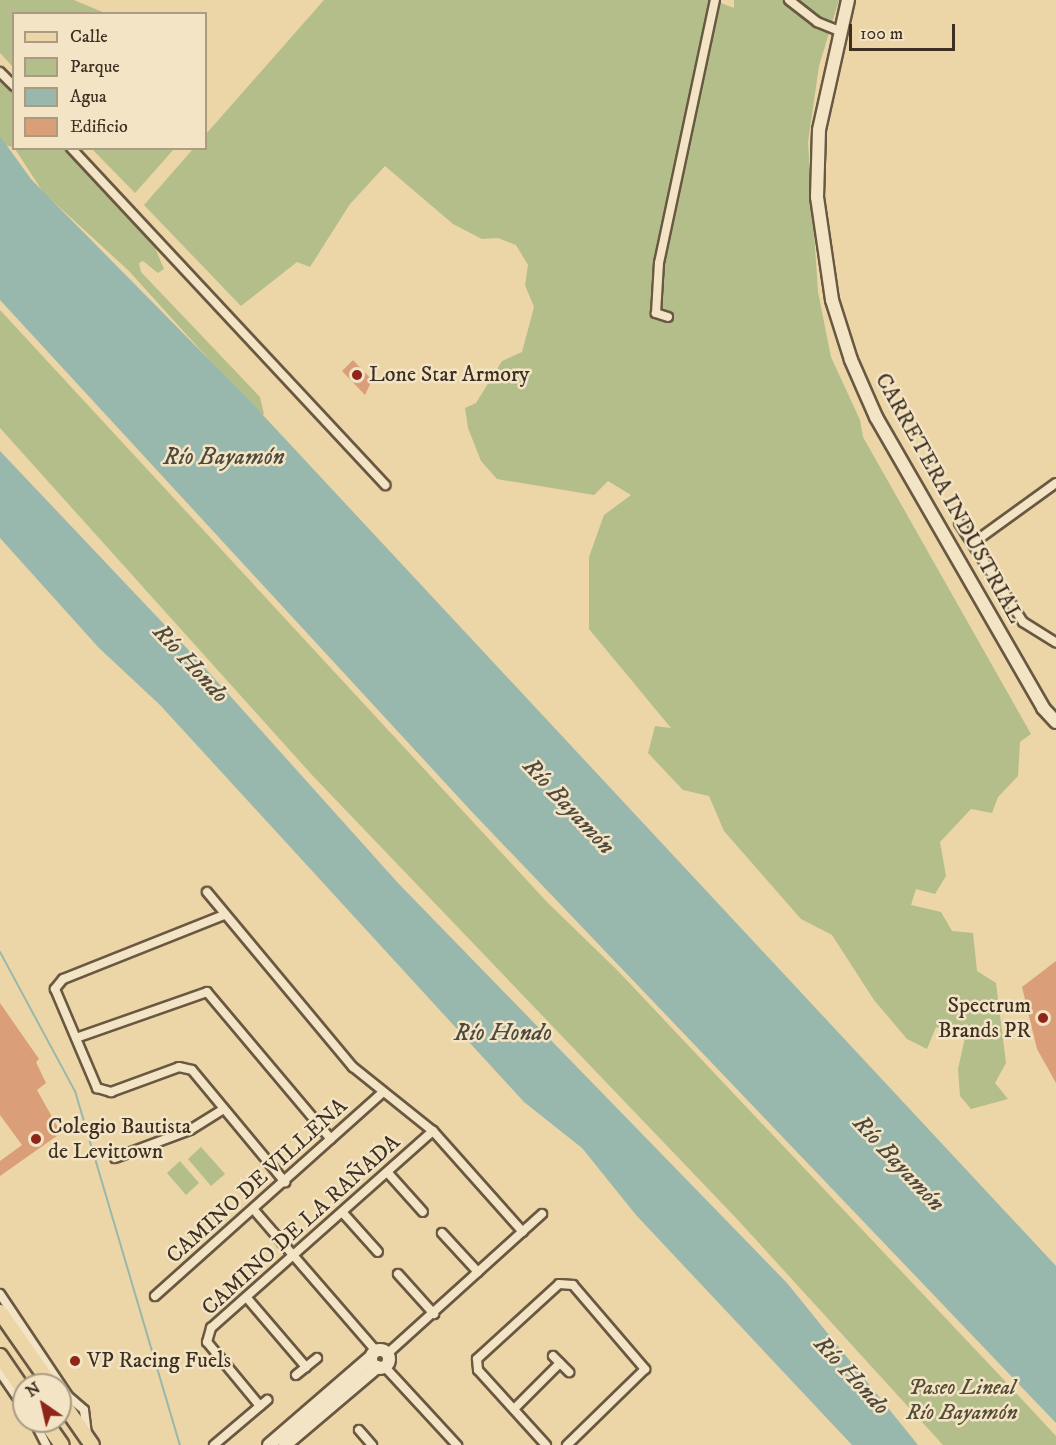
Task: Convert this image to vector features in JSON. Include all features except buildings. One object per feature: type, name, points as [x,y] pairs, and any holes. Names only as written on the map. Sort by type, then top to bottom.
[{"type":"main road","points":[[0,1312],[43,1373]]},
{"type":"main road","points":[[0,1356],[12,1374]]},
{"type":"main road","points":[[72,1416],[90,1442]]},
{"type":"street","points":[[668,317],[656,313],[659,263],[715,0]]},
{"type":"street","points":[[789,0],[817,22],[839,31]]},
{"type":"street","name":"CARRETERA INDUSTRIAL","points":[[848,0],[824,97],[817,197],[824,265],[851,360],[882,427],[1043,708],[1056,722]]},
{"type":"street","points":[[0,72],[12,84]]},
{"type":"street","points":[[73,150],[385,485]]},
{"type":"street","points":[[973,543],[1056,483]]},
{"type":"street","points":[[959,523],[1023,622],[1056,643]]},
{"type":"street","points":[[207,892],[353,1068],[433,1131],[523,1232]]},
{"type":"street","points":[[224,915],[56,982],[55,989],[97,1088],[104,1093],[185,1067],[285,1182]]},
{"type":"street","points":[[76,1038],[207,992],[331,1139]]},
{"type":"street","name":"CAMINO DE VILLENA","points":[[155,1296],[254,1210],[383,1092]]},
{"type":"street","points":[[115,1158],[190,1130],[223,1109]]},
{"type":"street","name":"CAMINO DE LA RAÑADA","points":[[214,1445],[264,1403],[207,1342],[211,1328],[343,1214],[433,1131]]},
{"type":"street","points":[[388,1173],[423,1212]]},
{"type":"street","points":[[254,1210],[295,1256],[379,1359],[457,1445]]},
{"type":"street","points":[[343,1214],[378,1252]]},
{"type":"street","points":[[269,1445],[434,1314],[542,1214]]},
{"type":"street","points":[[442,1233],[478,1272]]},
{"type":"street","points":[[398,1274],[434,1314]]},
{"type":"street","points":[[546,1445],[478,1370],[477,1359],[559,1284],[573,1285],[645,1369],[567,1445]]},
{"type":"street","points":[[0,1294],[68,1396],[84,1410],[90,1442]]},
{"type":"street","points":[[247,1298],[306,1367]]},
{"type":"street","points":[[553,1356],[569,1372]]},
{"type":"street","points":[[296,1375],[317,1358]]},
{"type":"street","points":[[285,1445],[379,1359]]},
{"type":"street","points":[[514,1409],[560,1363]]},
{"type":"street","points":[[0,1372],[12,1390]]},
{"type":"street","points":[[359,1430],[372,1445]]},
{"type":"green space","points":[[0,0],[74,0],[103,12],[12,12],[12,66],[0,53]]},
{"type":"green space","points":[[324,0],[713,0],[734,8],[734,0],[839,0],[819,66],[808,142],[818,292],[831,357],[860,420],[863,437],[1031,734],[1020,742],[1018,776],[998,797],[992,813],[971,809],[940,842],[946,876],[935,894],[916,889],[911,905],[941,912],[952,931],[973,933],[977,971],[996,983],[1006,1063],[995,1083],[1008,1099],[971,1109],[960,1096],[958,1069],[968,1024],[950,1033],[936,1027],[927,1049],[907,1039],[874,1000],[832,935],[801,919],[724,831],[709,796],[683,790],[648,753],[655,726],[671,728],[589,629],[589,557],[604,515],[631,495],[608,481],[594,495],[497,479],[481,461],[468,428],[465,408],[476,403],[502,361],[522,352],[534,307],[525,285],[528,265],[516,245],[498,238],[482,239],[453,224],[385,166],[350,204],[310,267],[297,262],[241,306],[144,205],[192,150],[207,150],[207,133]]},
{"type":"green space","points":[[0,77],[12,93],[12,147],[0,144]]},
{"type":"green space","points":[[16,150],[65,150],[152,241],[164,269],[158,273],[143,261],[139,263],[141,272],[260,397],[264,414],[260,416],[129,271],[43,192]]},
{"type":"green space","points":[[93,150],[173,150],[135,193]]},
{"type":"green space","name":"Paseo Lineal Río Bayamón","points":[[0,310],[547,902],[618,971],[1004,1380],[1056,1436],[1056,1445],[943,1445],[737,1219],[312,775],[0,428]]},
{"type":"green space","points":[[201,1147],[225,1174],[211,1186],[188,1159]]},
{"type":"green space","points":[[180,1161],[199,1183],[186,1195],[167,1173]]},
{"type":"water","name":"Río Bayamón","points":[[0,136],[31,179],[247,398],[1056,1266],[1056,1423],[473,813],[0,300]]},
{"type":"water","name":"Río Hondo","points":[[0,451],[197,659],[398,883],[787,1283],[918,1445],[852,1445],[636,1215],[582,1148],[524,1102],[160,705],[99,648],[0,538]]},
{"type":"waterway","points":[[0,952],[75,1091],[180,1445]]},
{"type":"place","name":"Lone Star Armory","points":[[357,375]]},
{"type":"place","name":"Spectrum Brands PR","points":[[1043,1018]]},
{"type":"place","name":"Colegio Bautista de Levittown","points":[[36,1139]]},
{"type":"place","name":"VP Racing Fuels","points":[[75,1361]]}]
